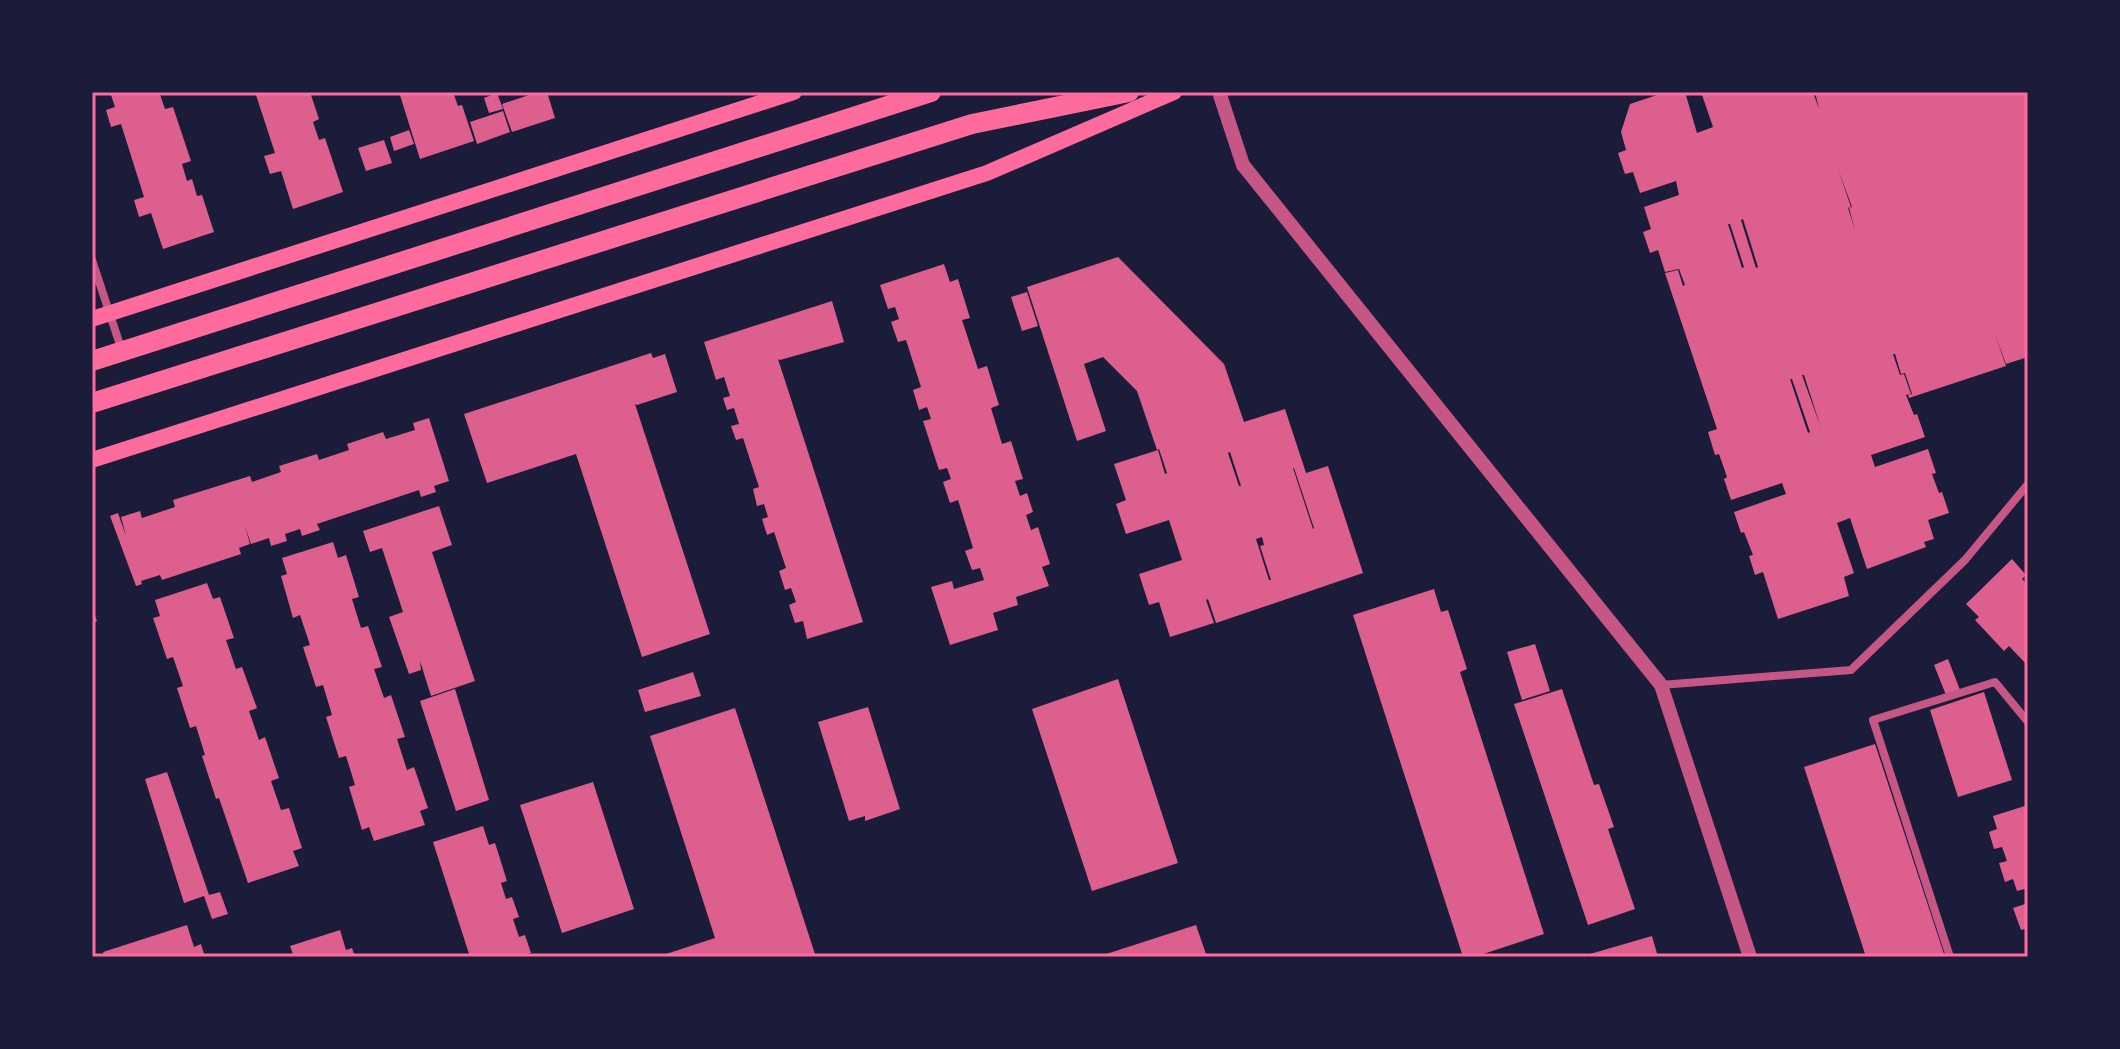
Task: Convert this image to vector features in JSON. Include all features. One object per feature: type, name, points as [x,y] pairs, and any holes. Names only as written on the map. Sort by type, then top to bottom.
[{"type":"main road","points":[[92,319],[794,92]]},
{"type":"main road","points":[[92,361],[931,92]]},
{"type":"main road","points":[[92,403],[972,124],[1129,92]]},
{"type":"main road","points":[[92,460],[987,173],[1174,92]]},
{"type":"street","points":[[1219,92],[1243,165],[1661,685],[1750,957]]},
{"type":"street","points":[[92,260],[122,351]]},
{"type":"street","points":[[1661,685],[1851,670],[1965,560],[2028,484]]},
{"type":"street","points":[[1950,957],[1873,720],[1995,682],[2028,722]]},
{"type":"building","points":[[110,92],[159,92],[165,109],[173,107],[191,161],[182,164],[187,181],[192,179],[197,196],[202,195],[214,232],[163,249],[151,213],[139,217],[134,200],[144,197],[121,124],[111,127],[106,110],[115,107]]},
{"type":"building","points":[[255,92],[310,92],[319,119],[313,122],[319,140],[325,138],[343,192],[293,209],[281,171],[270,174],[264,156],[275,153]]},
{"type":"building","points":[[399,92],[453,92],[458,106],[462,105],[474,141],[420,159]]},
{"type":"building","points":[[547,92],[555,118],[512,132],[502,104]]},
{"type":"building","points":[[1666,92],[1685,92],[1697,133],[1713,127],[1701,92],[1813,92],[1819,109],[1815,92],[2028,92],[2028,357],[2006,364],[1995,334],[2006,366],[1909,398],[1908,395],[1912,394],[1905,373],[1901,374],[1893,354],[1900,375],[1904,374],[1911,394],[1906,395],[1925,437],[1871,455],[1875,467],[1928,449],[1936,473],[1932,474],[1949,513],[1928,520],[1934,539],[1924,542],[1926,547],[1867,569],[1850,518],[1837,523],[1854,573],[1844,577],[1849,596],[1778,619],[1763,572],[1755,575],[1749,556],[1753,555],[1734,512],[1786,494],[1782,483],[1731,500],[1724,479],[1727,477],[1719,454],[1715,455],[1708,432],[1717,429],[1665,273],[1678,270],[1685,285],[1679,269],[1665,272],[1658,250],[1650,253],[1643,232],[1651,229],[1644,207],[1679,195],[1676,181],[1640,193],[1633,172],[1625,174],[1618,153],[1626,150],[1621,132],[1630,104]],"holes":[[[1743,219],[1756,268],[1741,220]],[[1728,224],[1744,267],[1742,268]],[[1802,375],[1804,375],[1821,428]],[[1790,379],[1792,379],[1808,433]]]},
{"type":"building","points":[[497,93],[503,109],[489,113],[484,98]]},
{"type":"building","points":[[503,111],[510,132],[477,144],[470,122]]},
{"type":"building","points":[[409,130],[414,144],[394,151],[390,137]]},
{"type":"building","points":[[384,140],[392,163],[366,171],[358,148]]},
{"type":"building","points":[[1118,257],[1224,364],[1244,422],[1285,409],[1306,473],[1328,466],[1363,573],[1216,623],[1208,599],[1214,623],[1170,637],[1159,602],[1149,605],[1139,574],[1182,560],[1169,520],[1126,534],[1116,504],[1126,500],[1114,464],[1158,450],[1167,473],[1137,391],[1103,357],[1084,364],[1106,431],[1077,441],[1027,287]],"holes":[[[1230,452],[1241,486],[1228,453]],[[1293,468],[1314,528],[1313,529]],[[1262,537],[1264,545],[1260,546],[1271,580],[1256,539]]]},
{"type":"building","points":[[944,264],[950,282],[958,279],[970,318],[962,320],[978,369],[987,366],[999,405],[991,408],[1002,444],[1011,441],[1023,479],[1015,481],[1020,496],[1027,493],[1033,512],[1026,515],[1031,530],[1038,527],[1050,564],[1042,567],[1049,586],[1016,597],[1018,605],[993,613],[998,630],[950,645],[931,587],[952,581],[954,589],[984,580],[980,568],[972,570],[965,551],[973,548],[958,500],[950,503],[943,482],[951,479],[947,468],[939,470],[923,421],[931,419],[927,407],[919,410],[913,390],[921,387],[906,340],[898,342],[891,322],[899,319],[895,307],[888,309],[880,285]]},
{"type":"building","points":[[1027,292],[1038,326],[1022,331],[1011,297]]},
{"type":"building","points":[[832,301],[844,342],[778,359],[863,622],[807,639],[803,621],[795,623],[789,605],[796,602],[791,588],[785,590],[779,571],[786,568],[774,532],[767,535],[762,519],[768,517],[764,504],[757,506],[753,489],[759,487],[743,438],[736,440],[731,426],[739,424],[734,408],[727,410],[723,398],[730,396],[724,377],[716,380],[704,342]]},
{"type":"building","points":[[651,353],[653,358],[665,354],[677,392],[635,404],[710,634],[642,657],[576,454],[487,483],[464,414]]},
{"type":"building","points":[[429,418],[449,481],[434,486],[436,492],[421,497],[419,490],[317,524],[320,530],[302,536],[300,529],[285,534],[287,541],[271,546],[269,538],[251,544],[245,526],[250,544],[239,548],[241,554],[162,580],[160,575],[141,581],[142,584],[136,586],[110,516],[118,513],[126,536],[121,517],[140,511],[142,518],[175,507],[173,500],[250,476],[252,482],[281,472],[279,466],[317,454],[319,460],[349,450],[347,444],[383,432],[386,439],[415,430],[413,423]]},
{"type":"building","points":[[439,506],[452,545],[432,552],[475,681],[431,696],[420,661],[421,670],[409,674],[389,617],[403,612],[382,548],[370,552],[363,531]]},
{"type":"building","points":[[333,542],[338,558],[346,555],[359,597],[352,599],[361,628],[368,626],[382,667],[374,669],[384,698],[391,695],[405,737],[397,739],[407,770],[414,767],[428,808],[420,811],[425,825],[374,841],[369,827],[362,830],[349,787],[355,785],[346,756],[339,758],[326,717],[332,715],[323,685],[316,687],[303,647],[310,645],[300,615],[293,618],[281,576],[287,574],[282,558]]},
{"type":"building","points":[[2012,559],[2026,575],[2022,579],[2028,585],[2028,666],[2009,646],[2004,651],[1975,620],[1979,617],[1966,604]]},
{"type":"building","points":[[207,583],[213,599],[220,597],[234,638],[226,640],[236,669],[242,667],[257,708],[249,711],[259,740],[265,737],[279,778],[271,781],[281,810],[289,808],[302,848],[293,851],[299,866],[248,883],[219,798],[216,799],[196,726],[190,728],[177,688],[183,686],[173,657],[167,659],[153,618],[160,616],[155,600]]},
{"type":"building","points":[[1434,589],[1441,612],[1448,610],[1467,669],[1460,672],[1544,934],[1474,957],[1463,957],[1353,615]]},
{"type":"building","points":[[92,609],[97,621],[94,641],[92,641]]},
{"type":"building","points":[[1535,644],[1550,691],[1522,700],[1507,652]]},
{"type":"building","points":[[1948,659],[1960,690],[1946,695],[1934,665]]},
{"type":"building","points":[[693,672],[701,696],[645,712],[638,690]]},
{"type":"building","points":[[1118,679],[1178,863],[1092,891],[1032,709]]},
{"type":"building","points":[[455,689],[489,800],[456,811],[420,701]]},
{"type":"building","points":[[1562,689],[1594,785],[1599,784],[1614,827],[1608,829],[1635,909],[1588,925],[1514,704]]},
{"type":"building","points":[[1984,692],[2012,780],[1958,797],[1930,710]]},
{"type":"building","points":[[868,707],[900,809],[865,821],[865,816],[849,821],[818,722]]},
{"type":"building","points":[[735,708],[816,957],[657,957],[715,938],[650,736]]},
{"type":"building","points":[[1875,744],[1945,957],[1866,957],[1804,767]]},
{"type":"building","points":[[167,772],[209,895],[220,892],[228,914],[212,919],[204,896],[184,903],[145,779]]},
{"type":"building","points":[[593,782],[634,909],[562,933],[520,805]]},
{"type":"building","points":[[2028,805],[2028,888],[2017,891],[2013,879],[2005,882],[1999,863],[2007,861],[2002,847],[1994,849],[1989,832],[1997,829],[1993,816]]},
{"type":"building","points":[[483,826],[489,845],[495,843],[507,881],[501,883],[506,899],[512,897],[519,917],[513,919],[519,937],[525,935],[531,953],[525,957],[470,957],[433,842]]},
{"type":"building","points":[[2028,903],[2028,928],[2021,930],[2013,908]]},
{"type":"building","points":[[187,925],[194,947],[201,944],[205,957],[105,957],[103,952]]},
{"type":"building","points":[[1196,925],[1207,957],[1100,957],[1100,956]]},
{"type":"building","points":[[340,930],[346,950],[352,948],[355,957],[294,957],[290,946]]},
{"type":"building","points":[[1652,936],[1658,957],[1583,957],[1583,956]]}]
